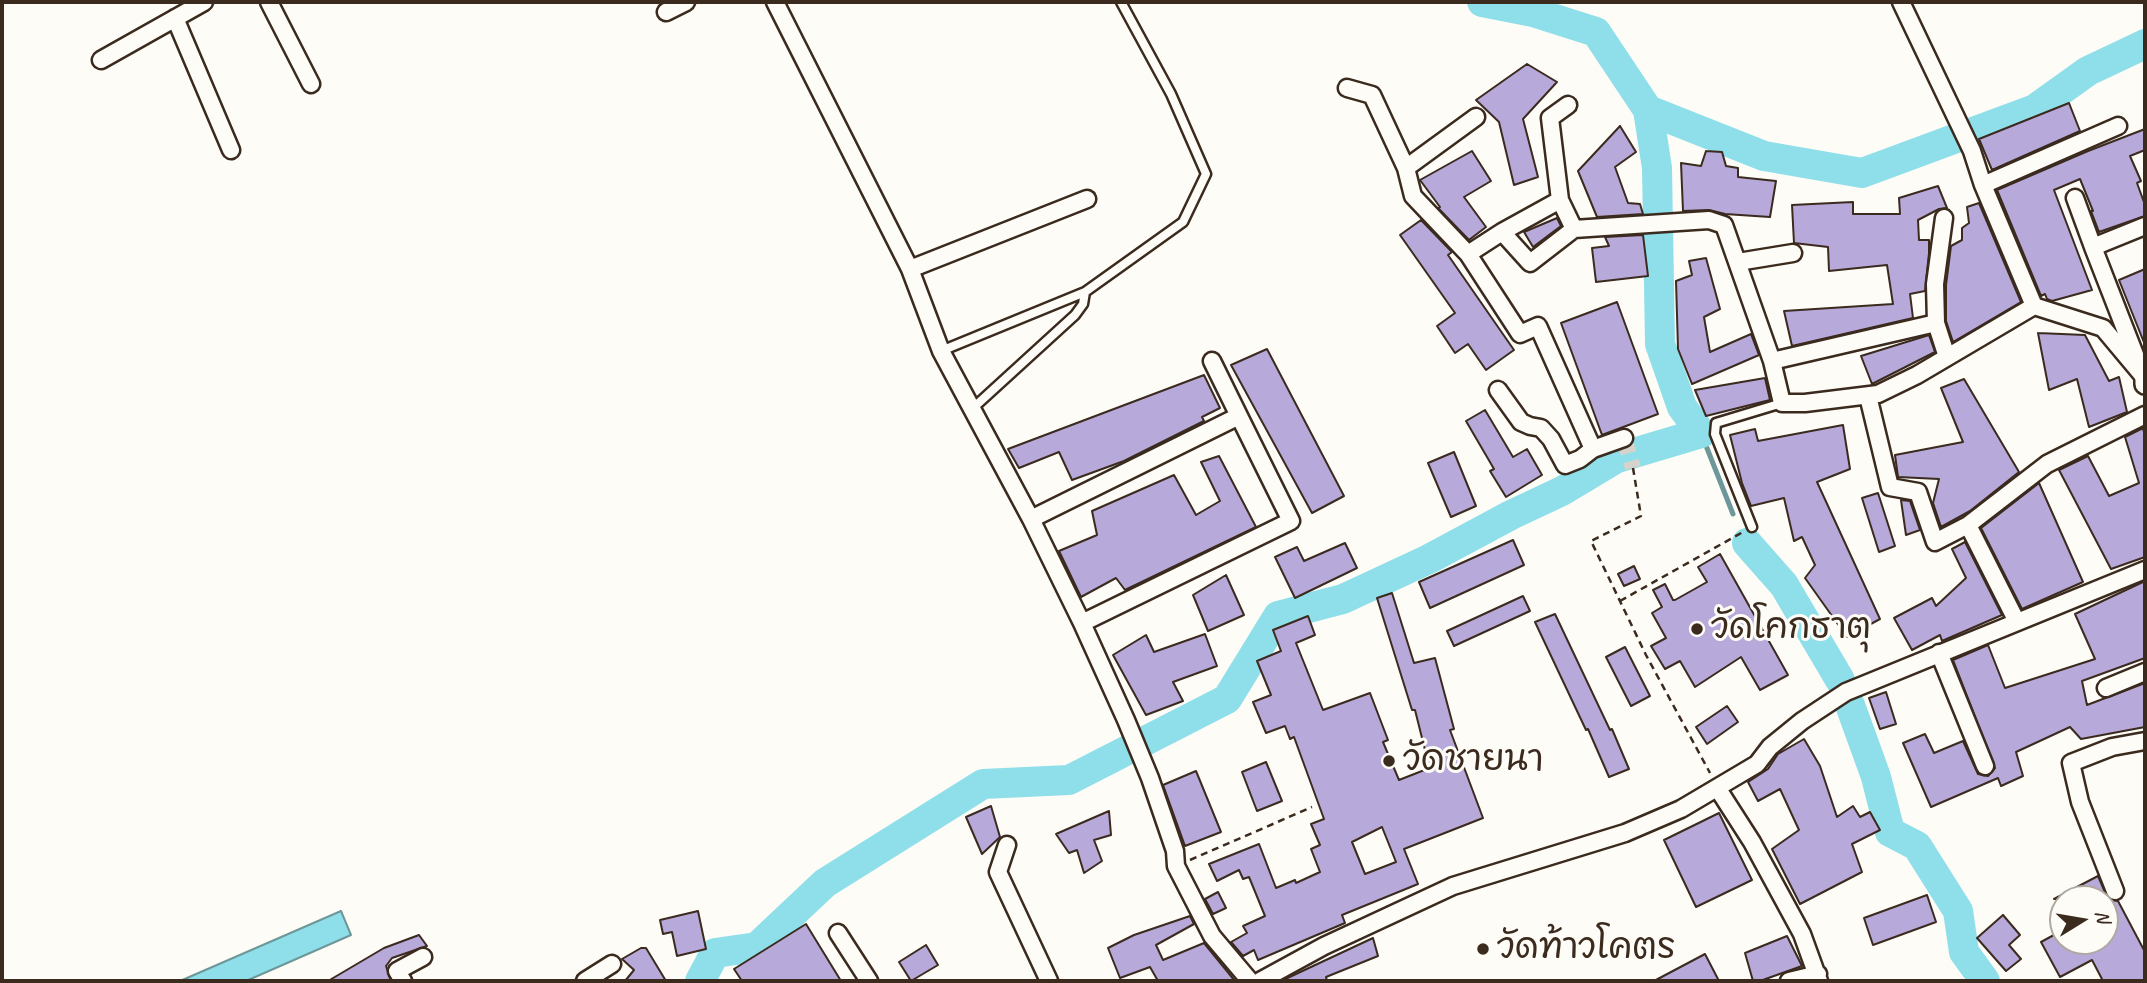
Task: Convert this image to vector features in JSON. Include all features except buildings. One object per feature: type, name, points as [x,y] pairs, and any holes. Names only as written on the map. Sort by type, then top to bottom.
[{"type":"street","points":[[101,60],[204,2]]},
{"type":"street","points":[[269,2],[311,84]]},
{"type":"street","points":[[666,12],[686,2]]},
{"type":"street","points":[[775,2],[910,269],[941,351],[1031,519],[1082,623],[1150,778],[1175,852],[1176,866],[1212,936],[1250,981]]},
{"type":"street","points":[[1901,2],[1972,152],[1983,185],[2034,306]]},
{"type":"street","points":[[176,18],[231,150]]},
{"type":"street","points":[[1347,88],[1372,95],[1406,168],[1413,196],[1468,254],[1520,334],[1538,326],[1594,449]]},
{"type":"street","points":[[1568,105],[1550,118],[1560,200],[1574,229]]},
{"type":"street","points":[[1406,168],[1476,117]]},
{"type":"street","points":[[1983,185],[2118,126]]},
{"type":"street","points":[[2075,198],[2145,379]]},
{"type":"street","points":[[910,269],[1087,199]]},
{"type":"street","points":[[1468,254],[1560,200]]},
{"type":"street","points":[[1944,218],[1935,284],[1936,323],[1947,358]]},
{"type":"street","points":[[1502,232],[1530,263],[1574,229],[1709,219],[1724,225],[1772,361],[1782,402],[1805,403],[1868,396],[1898,386],[2034,306],[2103,328],[2145,379]]},
{"type":"street","points":[[2094,247],[2145,226]]},
{"type":"street","points":[[1738,262],[1793,253]]},
{"type":"street","points":[[1772,361],[1936,323]]},
{"type":"street","points":[[1082,623],[1291,521],[1212,361]]},
{"type":"street","points":[[1497,390],[1521,422],[1541,428],[1546,433],[1565,465],[1594,449],[1624,438]]},
{"type":"street","points":[[1868,396],[1889,487],[1918,492],[1935,542],[1968,525],[2047,464],[2145,415]]},
{"type":"street","points":[[1031,519],[1239,416]]},
{"type":"street","points":[[1968,525],[2017,622]]},
{"type":"street","points":[[1260,981],[1324,946],[1453,886],[1625,833],[1681,809],[1756,764],[1770,747],[1802,721],[1846,692],[2145,570]]},
{"type":"street","points":[[1939,653],[1985,766]]},
{"type":"street","points":[[2106,688],[2145,672]]},
{"type":"street","points":[[2113,885],[2080,802],[2071,763],[2112,747],[2145,741]]},
{"type":"street","points":[[1718,789],[1752,842],[1802,934],[1818,977],[1789,981]]},
{"type":"street","points":[[1007,845],[998,872],[1049,981]]},
{"type":"street","points":[[838,933],[869,981]]},
{"type":"street","points":[[403,981],[397,971],[422,957]]},
{"type":"street","points":[[586,981],[612,964]]},
{"type":"lane","points":[[941,351],[1085,292],[1183,222],[1206,174],[1171,94],[1121,2]]},
{"type":"lane","points":[[972,409],[1075,315],[1083,304],[1085,292]]},
{"type":"lane","points":[[1752,527],[1715,434],[1716,423],[1782,402]]},
{"type":"path","points":[[1633,468],[1641,516],[1591,541],[1718,789]]},
{"type":"path","points":[[1620,601],[1752,527]]},
{"type":"path","points":[[1176,866],[1312,807]]},
{"type":"water","points":[[341,911],[351,935],[246,981],[180,981]]},
{"type":"waterway","points":[[700,981],[715,953],[757,947],[825,883],[983,784],[1069,780],[1227,699],[1278,616],[1343,599],[1429,559],[1562,491],[1617,458],[1701,433],[1682,407],[1660,344],[1657,168],[1648,110],[1596,32],[1533,12],[1482,2]]},
{"type":"waterway","points":[[1648,110],[1764,156],[1862,173],[2035,109],[2088,71],[2145,44]]},
{"type":"waterway","points":[[1701,433],[1733,514]]},
{"type":"waterway","points":[[1747,543],[1784,585],[1840,680]]},
{"type":"waterway","points":[[1850,705],[1876,777],[1890,832],[1917,846],[1958,911],[1964,952],[1985,981]]},
{"type":"tunnel","points":[[1624,438],[1633,468]]},
{"type":"place","name":"วัดโคกธาตุ","points":[[1697,629]]},
{"type":"place","name":"วัดชายนา","points":[[1389,761]]},
{"type":"place","name":"วัดท้าวโคตร","points":[[1483,949]]}]
